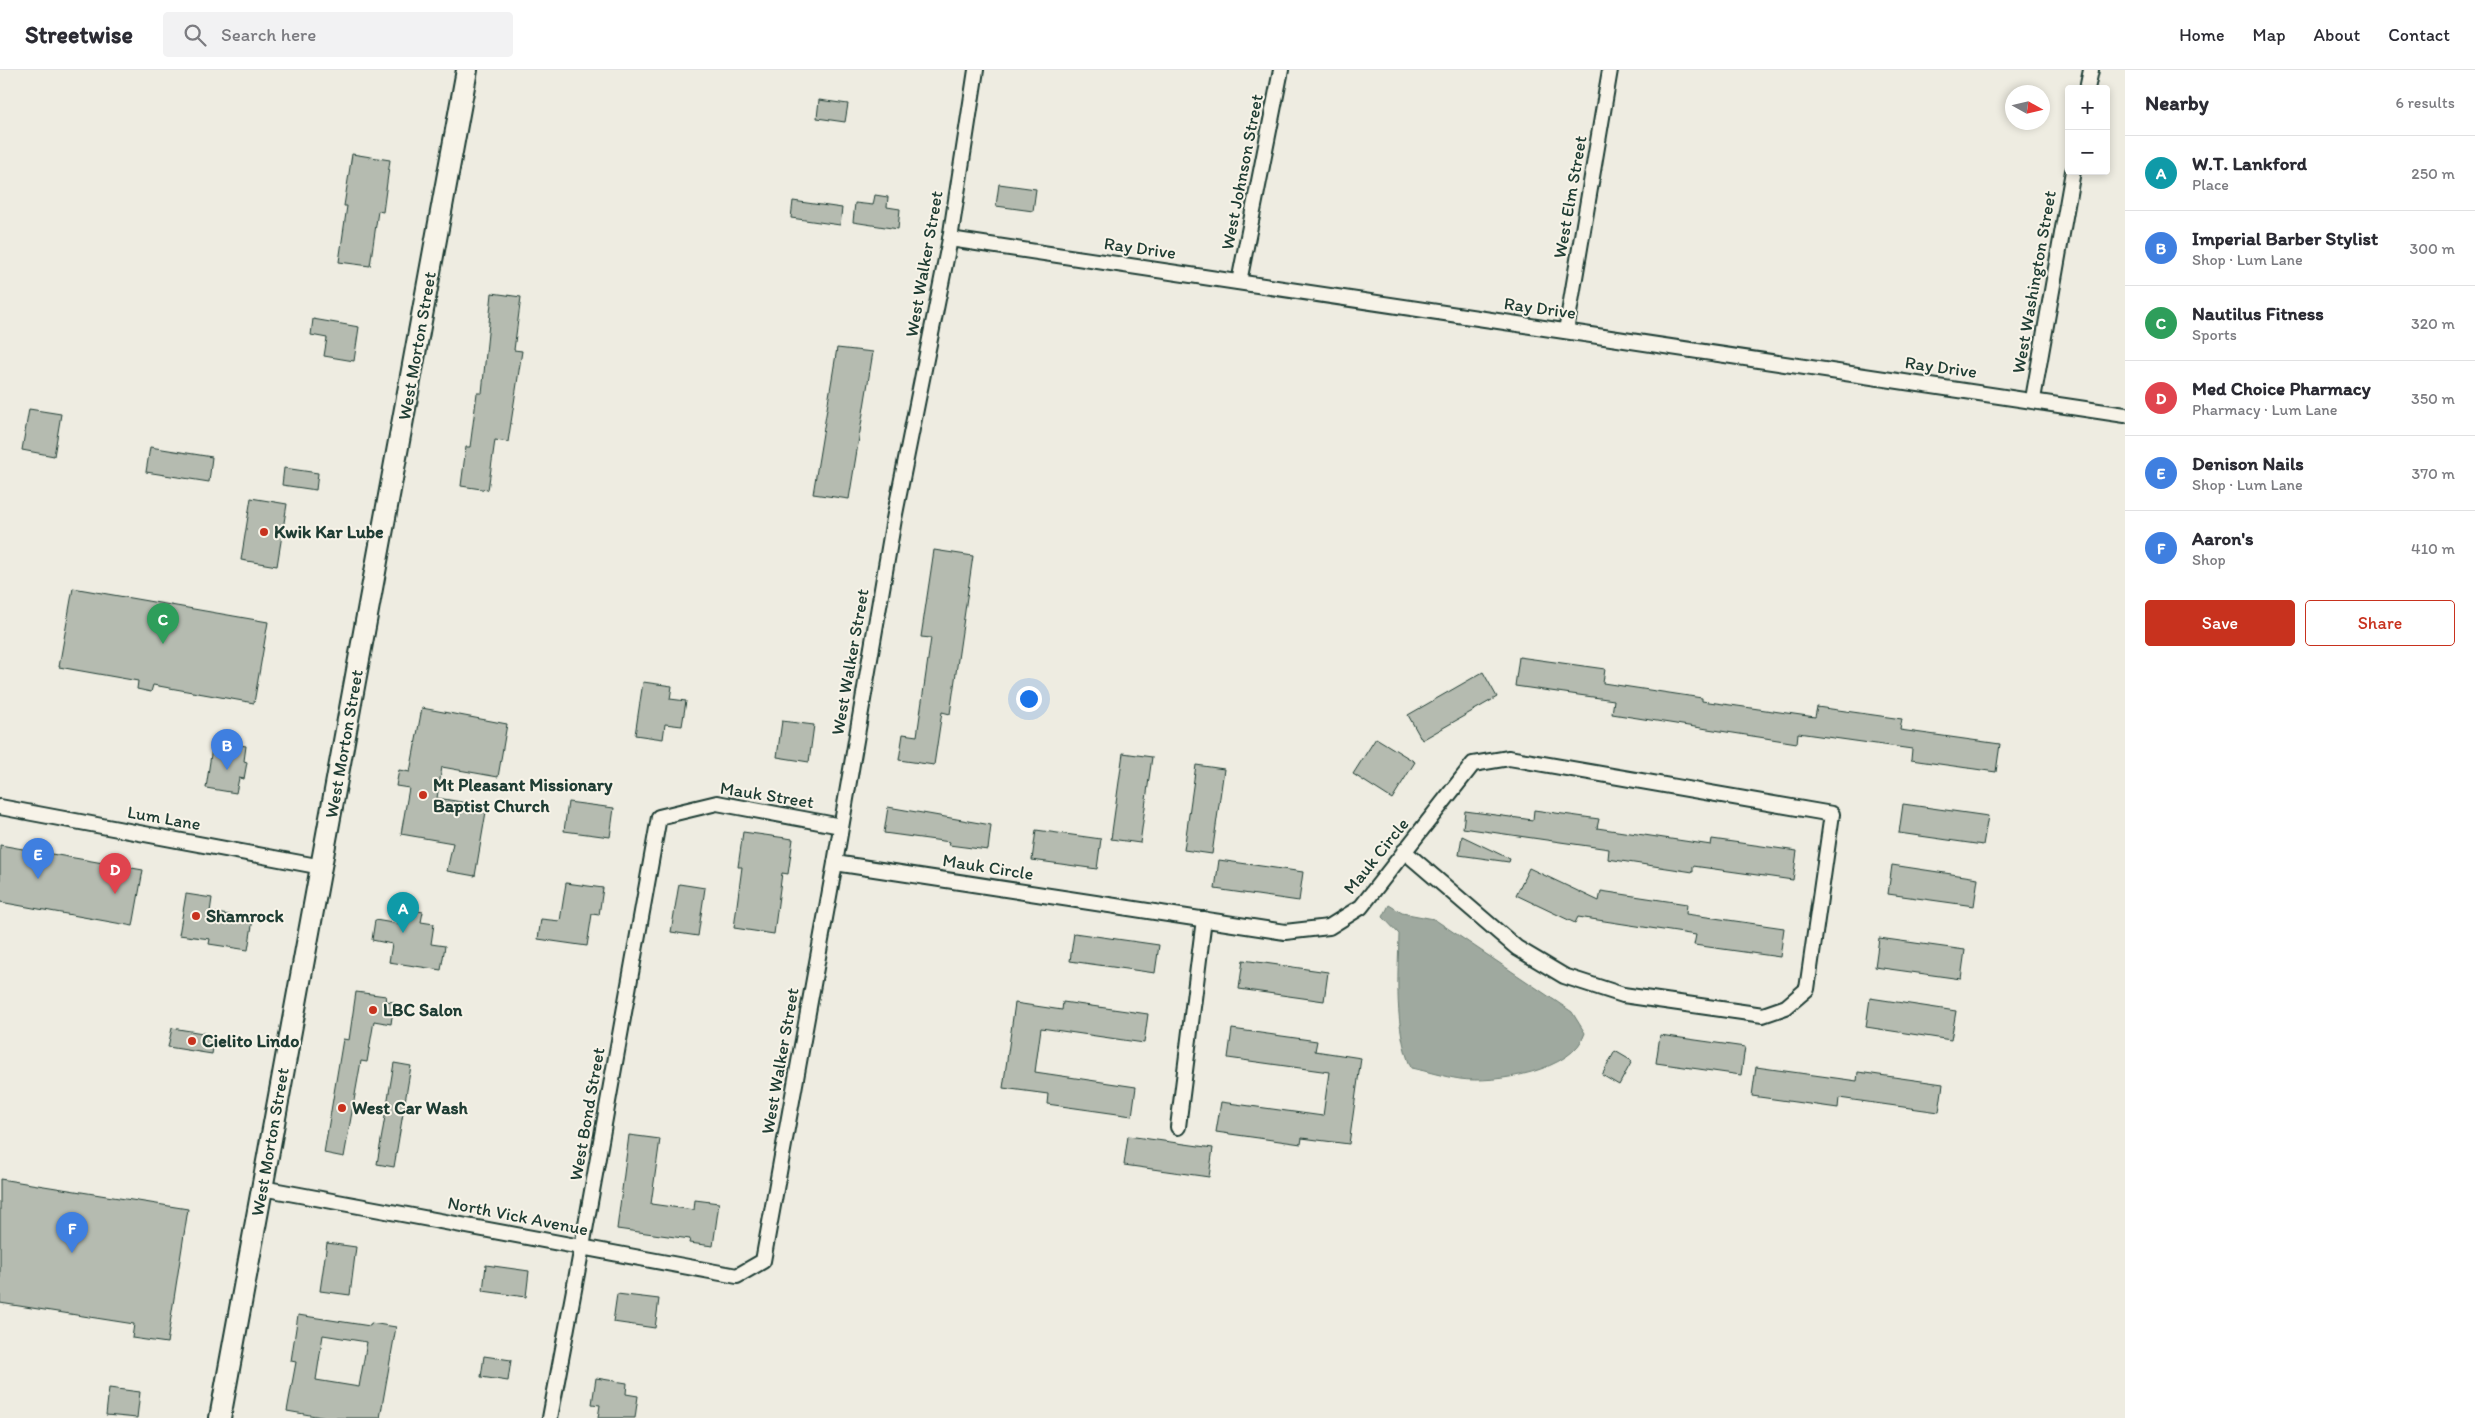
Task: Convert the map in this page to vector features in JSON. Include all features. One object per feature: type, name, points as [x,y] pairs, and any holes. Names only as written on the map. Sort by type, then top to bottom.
[{"type":"main road","name":"West Morton Street","points":[[220,1418],[467,70]]},
{"type":"street","name":"West Walker Street","points":[[763,1261],[835,863],[894,519],[950,239],[976,70]]},
{"type":"street","name":"West Johnson Street","points":[[1239,282],[1281,70]]},
{"type":"street","name":"West Elm Street","points":[[1566,331],[1610,70]]},
{"type":"street","points":[[2088,85],[2090,70]]},
{"type":"street","name":"West Washington Street","points":[[2033,399],[2072,175]]},
{"type":"street","name":"Ray Drive","points":[[950,239],[2033,399],[2125,415]]},
{"type":"street","name":"Mauk Circle","points":[[835,863],[1285,932],[1329,927],[1361,907],[1404,851],[1473,764],[1509,758],[1832,814],[1807,989],[1786,1008],[1763,1015],[1623,995],[1564,976],[1517,948],[1404,851]]},
{"type":"street","name":"Mauk Street","points":[[658,816],[717,803],[841,826]]},
{"type":"street","name":"Lum Lane","points":[[0,807],[322,867]]},
{"type":"street","name":"West Bond Street","points":[[550,1418],[658,816]]},
{"type":"street","points":[[1178,1127],[1204,920]]},
{"type":"street","name":"North Vick Avenue","points":[[262,1188],[736,1276],[763,1261]]},
{"type":"shaded area","points":[[1389,905],[1402,913],[1434,919],[1572,1012],[1585,1033],[1578,1046],[1566,1057],[1550,1066],[1512,1077],[1475,1080],[1460,1079],[1411,1068],[1399,1019],[1399,934],[1383,917]]},
{"type":"building","points":[[819,100],[848,104],[845,122],[817,118]]},
{"type":"building","points":[[352,154],[390,160],[383,212],[378,211],[370,266],[339,262],[347,206],[344,206]]},
{"type":"building","points":[[999,184],[1036,189],[1033,211],[996,206]]},
{"type":"building","points":[[875,195],[888,197],[887,207],[900,209],[898,229],[853,222],[855,203],[873,205]]},
{"type":"building","points":[[793,201],[842,208],[840,225],[791,218]]},
{"type":"building","points":[[492,293],[521,297],[514,350],[522,351],[508,442],[495,440],[488,490],[461,486],[466,447],[470,447],[477,393],[482,393]]},
{"type":"building","points":[[313,319],[359,327],[354,361],[324,356],[327,338],[311,335]]},
{"type":"building","points":[[837,348],[873,352],[849,499],[813,494]]},
{"type":"building","points":[[29,409],[61,414],[54,456],[22,450]]},
{"type":"building","points":[[150,447],[212,457],[209,482],[146,472]]},
{"type":"building","points":[[284,468],[318,473],[316,490],[282,485]]},
{"type":"building","name":"Kwik Kar Lube","points":[[251,498],[287,504],[277,566],[241,560]]},
{"type":"building","points":[[934,550],[973,556],[950,714],[942,712],[934,765],[899,760],[903,734],[917,736],[931,638],[921,637]]},
{"type":"building","points":[[73,588],[268,622],[254,703],[153,685],[151,692],[137,689],[138,681],[59,667]]},
{"type":"building","points":[[1519,657],[1605,669],[1603,683],[1702,698],[1702,701],[1815,717],[1817,707],[1902,719],[1900,730],[2000,744],[1996,772],[1911,760],[1912,749],[1798,733],[1797,743],[1612,714],[1614,700],[1515,686]]},
{"type":"building","points":[[1483,672],[1497,697],[1422,740],[1408,715]]},
{"type":"building","points":[[643,682],[672,686],[670,699],[686,701],[682,726],[665,724],[663,739],[635,735]]},
{"type":"building","name":"Mt Pleasant Missionary Baptist Church","points":[[422,708],[507,724],[498,777],[442,767],[437,798],[487,806],[475,876],[447,871],[453,843],[401,834],[409,788],[396,786],[399,770],[410,772]]},
{"type":"building","points":[[782,721],[814,725],[809,762],[777,757]]},
{"type":"building","points":[[1376,738],[1415,762],[1392,799],[1353,774]]},
{"type":"building","points":[[213,741],[246,746],[244,761],[247,762],[244,779],[239,778],[236,793],[206,788]]},
{"type":"building","points":[[1123,753],[1152,757],[1140,843],[1111,839]]},
{"type":"building","points":[[1196,765],[1224,769],[1212,854],[1184,850]]},
{"type":"building","points":[[568,802],[614,808],[610,837],[564,831]]},
{"type":"building","points":[[1903,804],[1988,816],[1983,845],[1899,833]]},
{"type":"building","points":[[888,807],[991,825],[988,850],[949,845],[950,842],[884,833]]},
{"type":"building","points":[[1534,810],[1599,819],[1597,828],[1711,845],[1712,839],[1797,851],[1793,880],[1693,866],[1693,872],[1608,859],[1609,849],[1463,828],[1465,811],[1533,820]]},
{"type":"building","points":[[1036,830],[1101,839],[1097,869],[1032,860]]},
{"type":"building","points":[[743,832],[793,839],[788,874],[782,873],[774,934],[734,928],[742,867],[738,867]]},
{"type":"building","points":[[1462,836],[1510,859],[1509,862],[1459,855]]},
{"type":"building","points":[[0,845],[143,870],[133,926],[0,902]]},
{"type":"building","points":[[1219,860],[1303,872],[1299,901],[1215,889]]},
{"type":"building","points":[[1892,865],[1978,878],[1974,906],[1888,894]]},
{"type":"building","points":[[1529,868],[1599,901],[1601,891],[1687,904],[1686,914],[1784,928],[1780,957],[1694,945],[1696,935],[1578,917],[1575,923],[1516,895]]},
{"type":"building","points":[[566,883],[603,888],[599,915],[592,914],[587,946],[538,939],[541,919],[560,921]]},
{"type":"building","points":[[679,884],[705,888],[698,936],[671,932]]},
{"type":"building","points":[[186,894],[212,898],[210,912],[253,919],[248,950],[209,944],[210,939],[179,935]]},
{"type":"building","points":[[408,909],[423,912],[421,922],[434,924],[431,944],[445,946],[441,970],[389,962],[392,944],[372,940],[375,920],[405,925]]},
{"type":"building","points":[[1074,933],[1159,945],[1155,973],[1070,961]]},
{"type":"building","points":[[1879,938],[1965,950],[1961,979],[1875,967]]},
{"type":"building","points":[[1243,960],[1328,972],[1324,1001],[1239,989]]},
{"type":"building","name":"West Car Wash","points":[[356,992],[386,996],[385,1001],[394,1002],[391,1024],[374,1021],[367,1062],[361,1061],[344,1157],[324,1153],[343,1039],[349,1040]]},
{"type":"building","points":[[1870,998],[1956,1011],[1951,1040],[1866,1027]]},
{"type":"building","points":[[1063,1002],[1148,1014],[1144,1043],[1041,1028],[1035,1072],[1136,1087],[1132,1116],[1047,1104],[1048,1094],[1003,1088],[1015,1003],[1062,1010]]},
{"type":"building","name":"Cielito Lindo","points":[[172,1028],[215,1035],[212,1054],[168,1047]]},
{"type":"building","points":[[1232,1029],[1317,1041],[1315,1051],[1361,1058],[1349,1144],[1302,1138],[1301,1144],[1216,1132],[1221,1102],[1323,1116],[1329,1072],[1228,1058]]},
{"type":"building","points":[[1660,1035],[1745,1047],[1741,1075],[1656,1063]]},
{"type":"building","points":[[1615,1051],[1632,1061],[1619,1085],[1602,1075]]},
{"type":"building","name":"West Car Wash","points":[[394,1063],[411,1066],[394,1167],[377,1164]]},
{"type":"building","points":[[1756,1067],[1857,1081],[1858,1072],[1943,1084],[1939,1112],[1839,1098],[1838,1108],[1752,1096]]},
{"type":"building","points":[[629,1135],[660,1139],[651,1204],[694,1210],[695,1200],[719,1203],[713,1246],[689,1243],[690,1239],[617,1229]]},
{"type":"building","points":[[1128,1136],[1213,1148],[1209,1177],[1124,1165]]},
{"type":"building","points":[[0,1179],[188,1209],[167,1343],[132,1338],[134,1324],[0,1303]]},
{"type":"building","points":[[327,1243],[356,1247],[350,1295],[320,1291]]},
{"type":"building","points":[[486,1265],[529,1271],[526,1297],[483,1291]]},
{"type":"building","points":[[617,1294],[659,1299],[655,1328],[613,1322]]},
{"type":"building","points":[[298,1315],[370,1326],[371,1323],[396,1327],[380,1418],[327,1418],[287,1411],[296,1362],[291,1361]],"holes":[[[323,1335],[367,1342],[359,1387],[316,1380]]]},
{"type":"building","points":[[484,1356],[511,1360],[508,1381],[481,1377]]},
{"type":"building","points":[[596,1378],[627,1383],[626,1394],[638,1396],[635,1418],[598,1418],[600,1405],[592,1404]]},
{"type":"building","points":[[109,1388],[140,1392],[137,1418],[106,1415]]},
{"type":"place","name":"Kwik Kar Lube","points":[[264,532]]},
{"type":"place","name":"Nautilus Fitness","points":[[163,644]]},
{"type":"place","name":"Imperial Barber Stylist","points":[[227,770]]},
{"type":"place","name":"Mt Pleasant Missionary Baptist Church","points":[[423,795]]},
{"type":"place","name":"Denison Nails","points":[[38,879]]},
{"type":"place","name":"Med Choice Pharmacy","points":[[115,894]]},
{"type":"place","name":"Shamrock","points":[[196,916]]},
{"type":"place","name":"W.T. Lankford","points":[[403,933]]},
{"type":"place","name":"LBC Salon","points":[[373,1010]]},
{"type":"place","name":"Cielito Lindo","points":[[192,1041]]},
{"type":"place","name":"West Car Wash","points":[[342,1108]]},
{"type":"place","name":"Aaron's","points":[[72,1253]]}]
